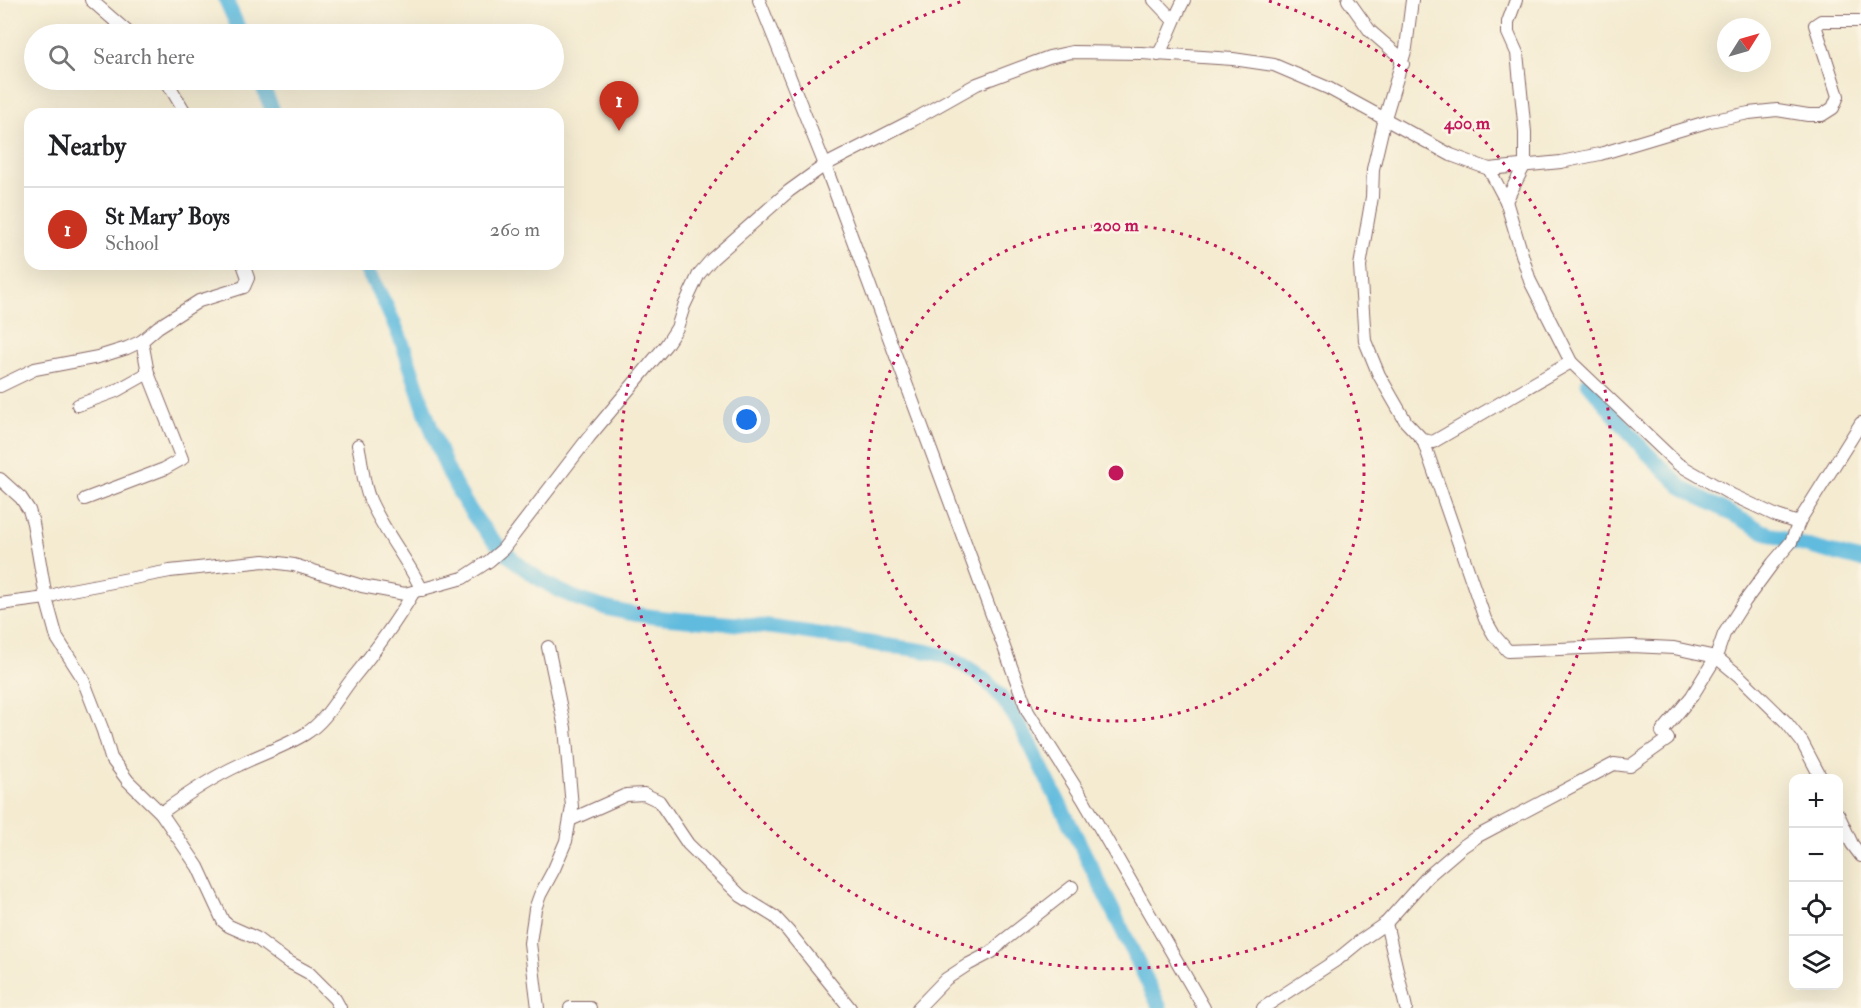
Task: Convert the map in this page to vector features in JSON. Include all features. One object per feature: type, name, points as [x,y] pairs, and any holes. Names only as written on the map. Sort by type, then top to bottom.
[{"type":"street","points":[[91,0],[119,24]]},
{"type":"street","points":[[759,0],[825,165],[1028,712],[1083,799],[1204,1008]]},
{"type":"street","points":[[1154,0],[1173,20]]},
{"type":"street","points":[[1158,56],[1184,0]]},
{"type":"street","points":[[1348,0],[1370,31],[1399,56],[1403,64]]},
{"type":"street","points":[[1412,0],[1403,64],[1385,118],[1373,169],[1372,197],[1360,266],[1365,341],[1379,375],[1406,422],[1423,440],[1485,619],[1494,635],[1508,651],[1632,646],[1674,648],[1716,657],[1786,722],[1802,742],[1819,774]]},
{"type":"street","points":[[1506,201],[1525,164],[1525,132],[1517,53],[1508,33],[1508,22],[1516,0]]},
{"type":"street","points":[[0,604],[45,598],[66,591],[170,571],[264,561],[294,565],[386,592],[417,592],[463,578],[489,561],[502,549],[589,437],[666,345],[677,328],[684,306],[699,274],[712,259],[764,212],[825,165],[913,120],[976,84],[1049,57],[1072,52],[1141,53],[1158,56],[1233,59],[1274,65],[1328,88],[1450,154],[1476,166],[1489,169],[1561,162],[1600,154],[1710,121],[1749,113],[1777,110],[1822,115],[1833,108],[1838,96],[1815,25],[1821,21],[1861,21]]},
{"type":"street","points":[[172,90],[182,108]]},
{"type":"street","points":[[1489,169],[1506,201],[1530,281],[1571,362],[1678,464],[1732,495],[1768,512],[1795,522],[1800,520]]},
{"type":"street","points":[[0,386],[35,369],[98,357],[142,341],[158,327],[199,301],[244,287],[248,278],[245,270]]},
{"type":"street","points":[[85,499],[164,469],[182,459],[148,374],[142,341]]},
{"type":"street","points":[[1423,440],[1433,442],[1571,362]]},
{"type":"street","points":[[78,405],[116,392],[148,374]]},
{"type":"street","points":[[1263,1008],[1338,959],[1386,923],[1427,877],[1478,836],[1614,764],[1630,766],[1668,739],[1662,732],[1692,696],[1716,657],[1720,643],[1745,601],[1773,562],[1791,542],[1800,520],[1861,423]]},
{"type":"street","points":[[161,813],[206,782],[294,740],[316,725],[335,705],[417,592],[414,574],[370,501],[364,483],[358,445]]},
{"type":"street","points":[[0,479],[21,498],[29,510],[45,598],[57,638],[82,677],[111,758],[128,781],[161,813],[198,867],[223,921],[256,938],[285,960],[309,973],[340,1008]]},
{"type":"street","points":[[538,1008],[530,943],[540,894],[562,852],[572,807],[565,728],[549,647]]},
{"type":"street","points":[[570,820],[626,795],[644,794],[659,801],[688,844],[741,896],[775,917],[850,1008]]},
{"type":"street","points":[[1843,823],[1852,844],[1861,856]]},
{"type":"street","points":[[918,1008],[946,979],[992,952],[1072,887]]},
{"type":"street","points":[[1386,923],[1406,1008]]},
{"type":"street","points":[[570,1008],[590,1008]]},
{"type":"waterway","points":[[226,0],[237,24]]},
{"type":"waterway","points":[[264,90],[272,108]]},
{"type":"waterway","points":[[366,270],[399,334],[440,453],[465,503],[502,549],[532,574],[563,592],[595,605],[627,613],[782,629],[919,650],[948,657],[975,672],[987,682],[1010,709],[1024,734],[1160,1008]]},
{"type":"waterway","points":[[1588,383],[1643,449],[1683,488],[1763,531],[1791,542],[1861,560]]},
{"type":"place","name":"St Mary' Boys","points":[[619,131]]}]
